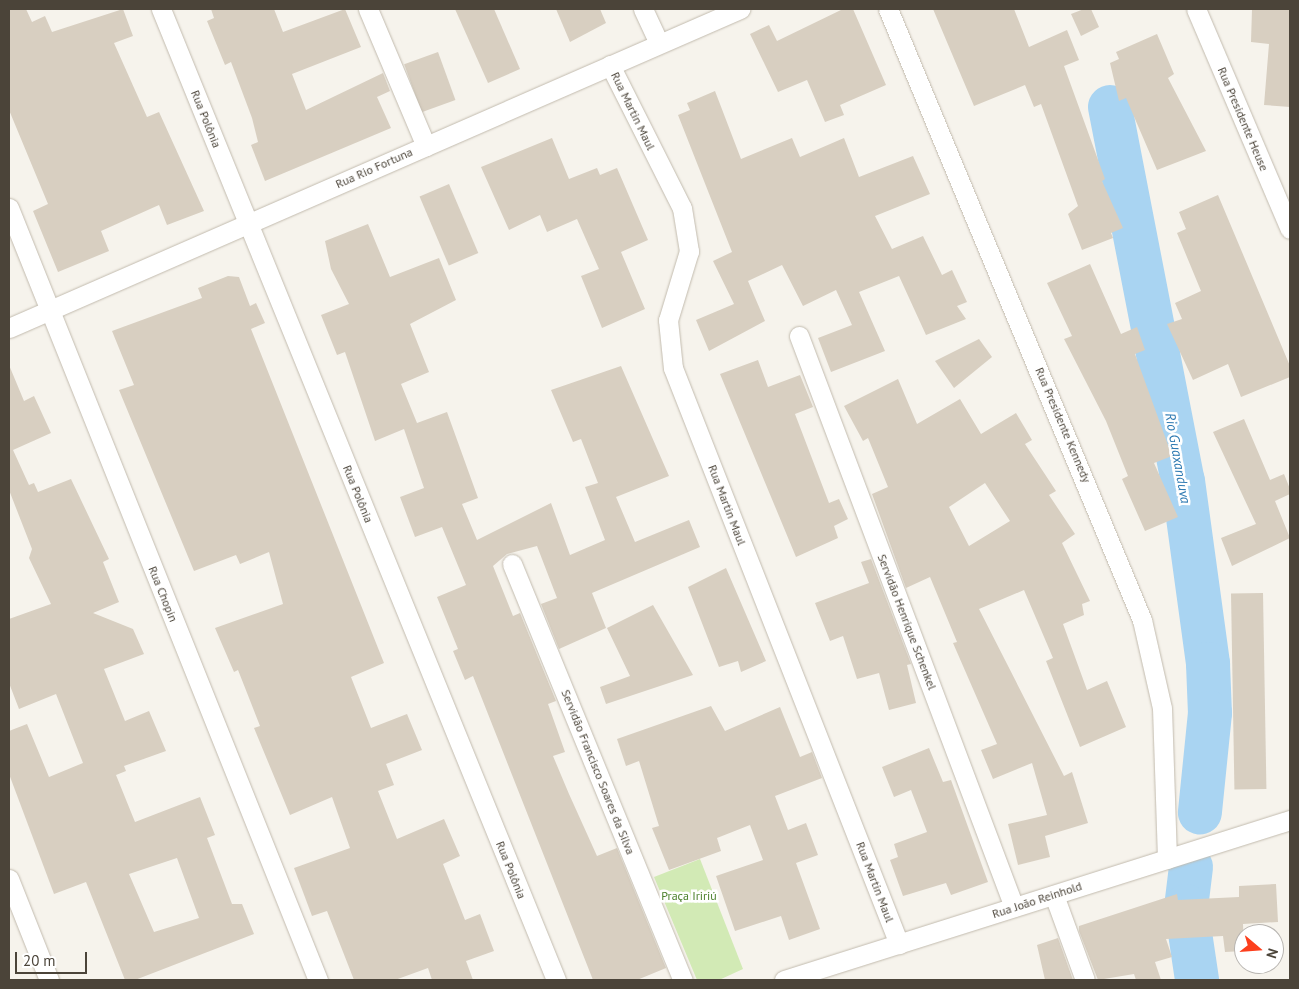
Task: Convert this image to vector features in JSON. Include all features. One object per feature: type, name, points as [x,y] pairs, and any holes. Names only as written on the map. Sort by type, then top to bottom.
[{"type":"street","name":"Rua Polônia","points":[[161,9],[556,980]]},
{"type":"street","points":[[368,9],[426,146]]},
{"type":"street","points":[[643,9],[660,44]]},
{"type":"street","name":"Rua Rio Fortuna","points":[[9,328],[740,9]]},
{"type":"street","name":"Rua Presidente Kennedy","points":[[888,9],[1142,620],[1162,708],[1167,859]]},
{"type":"street","name":"Rua Presidente Heuse","points":[[1196,9],[1290,228]]},
{"type":"street","name":"Rua Martin Maul","points":[[610,66],[682,208],[689,251],[668,320],[673,368],[899,944]]},
{"type":"street","name":"Rua Chopin","points":[[9,208],[318,980]]},
{"type":"street","name":"Servidão Henrique Schenkel","points":[[799,336],[1014,907]]},
{"type":"street","name":"Servidão Francisco Soares da Silva","points":[[512,564],[683,980]]},
{"type":"street","name":"Rua João Reinhold","points":[[784,980],[1290,820]]},
{"type":"street","points":[[9,879],[49,980]]},
{"type":"street","points":[[1054,895],[1085,980]]},
{"type":"green space","name":"Praça Iririú","points":[[700,859],[743,969],[719,980],[697,980],[654,877]]},
{"type":"building","points":[[9,9],[26,9],[32,22],[45,16],[52,32],[123,9],[133,36],[114,43],[147,117],[159,112],[204,211],[167,225],[159,205],[101,231],[109,251],[58,272],[33,211],[48,204],[9,110]]},
{"type":"building","points":[[211,9],[274,9],[283,32],[345,9],[361,47],[292,74],[306,110],[383,73],[390,91],[377,97],[391,128],[265,181],[251,145],[258,142],[252,118],[231,62],[225,65],[207,21],[214,18]]},
{"type":"building","points":[[455,9],[494,9],[520,69],[488,83]]},
{"type":"building","points":[[556,9],[600,9],[606,23],[570,42]]},
{"type":"building","points":[[843,9],[853,9],[886,85],[840,105],[844,115],[825,122],[807,80],[778,92],[750,34],[769,25],[777,41]]},
{"type":"building","points":[[933,9],[1014,9],[1029,47],[1067,30],[1079,60],[1064,66],[1105,179],[1102,181],[1123,228],[1111,233],[1113,238],[1082,250],[1068,214],[1078,206],[1041,104],[1034,107],[1025,85],[974,106]]},
{"type":"building","points":[[1084,9],[1091,9],[1099,27],[1081,36],[1071,14]]},
{"type":"building","points":[[1252,9],[1290,9],[1290,107],[1264,105],[1269,44],[1251,42]]},
{"type":"building","points":[[1157,34],[1174,74],[1168,78],[1206,151],[1157,170],[1126,98],[1119,101],[1110,63],[1119,59],[1116,52]]},
{"type":"building","points":[[438,52],[455,100],[422,112],[404,64]]},
{"type":"building","points":[[715,91],[741,159],[792,138],[800,157],[844,138],[859,177],[913,156],[930,194],[875,216],[892,249],[923,236],[942,275],[952,270],[967,302],[957,306],[966,319],[926,335],[899,276],[859,292],[885,351],[831,372],[818,338],[852,325],[836,290],[803,306],[782,265],[748,281],[765,321],[709,351],[696,320],[734,304],[713,261],[732,252],[678,115],[690,110],[687,103]]},
{"type":"building","points":[[552,138],[569,179],[597,168],[600,175],[617,168],[648,240],[621,252],[645,309],[602,328],[581,276],[599,269],[577,219],[547,232],[540,215],[509,230],[481,167]]},
{"type":"building","points":[[449,184],[478,253],[449,266],[420,197]]},
{"type":"building","points":[[1218,195],[1290,366],[1290,377],[1241,397],[1228,364],[1193,380],[1167,324],[1182,319],[1175,303],[1201,291],[1177,233],[1186,229],[1179,212]]},
{"type":"building","points":[[368,224],[390,277],[439,258],[456,300],[410,324],[429,372],[401,384],[417,423],[447,412],[478,498],[462,504],[477,540],[551,503],[570,555],[605,540],[585,487],[598,483],[581,439],[573,442],[551,390],[621,366],[669,476],[616,497],[635,542],[689,520],[700,547],[592,593],[606,628],[559,649],[541,604],[557,598],[537,546],[507,554],[493,566],[513,616],[520,613],[556,701],[548,704],[565,752],[553,756],[569,794],[597,856],[617,848],[666,968],[637,980],[593,980],[473,676],[465,680],[453,651],[458,649],[437,597],[466,585],[442,527],[415,537],[400,497],[424,488],[404,429],[375,441],[345,352],[337,355],[321,315],[349,304],[331,269],[325,241]]},
{"type":"building","points":[[1090,264],[1121,334],[1137,327],[1145,350],[1135,354],[1172,456],[1154,463],[1178,517],[1145,531],[1122,479],[1128,476],[1106,421],[1064,339],[1072,336],[1047,283]]},
{"type":"building","points":[[228,276],[239,277],[250,306],[256,303],[265,323],[251,329],[384,663],[351,677],[371,728],[407,714],[422,750],[386,764],[394,785],[378,791],[397,839],[444,819],[460,856],[443,864],[465,920],[480,914],[494,951],[466,961],[473,980],[432,980],[428,968],[395,980],[354,980],[327,911],[312,916],[294,868],[350,848],[332,797],[290,815],[254,728],[260,726],[238,670],[234,672],[215,628],[283,604],[269,552],[240,564],[236,555],[194,571],[119,390],[134,385],[112,331],[202,298],[198,288]]},
{"type":"building","points":[[979,339],[992,357],[954,388],[935,361]]},
{"type":"building","points":[[758,360],[768,387],[800,375],[813,407],[795,414],[829,503],[839,499],[848,519],[834,526],[838,538],[796,557],[720,374]]},
{"type":"building","points":[[9,365],[24,401],[34,396],[51,433],[13,450],[29,485],[34,483],[38,492],[71,479],[109,559],[103,562],[119,602],[93,613],[133,629],[144,654],[104,669],[125,721],[149,711],[166,751],[124,766],[126,771],[116,775],[135,822],[200,797],[215,835],[207,838],[232,904],[242,904],[254,934],[135,980],[125,980],[86,882],[54,894],[9,774],[9,731],[27,724],[49,777],[83,763],[56,694],[19,709],[9,683],[9,619],[51,604],[29,558],[32,549],[9,490]],"holes":[[[177,858],[199,918],[154,932],[129,874]]]},
{"type":"building","points":[[898,379],[917,424],[960,399],[981,434],[1016,413],[1032,440],[1025,444],[1056,491],[1049,495],[1075,534],[1062,543],[1090,601],[1082,604],[1084,615],[1063,624],[1087,690],[1107,681],[1126,727],[1080,747],[1046,661],[1053,658],[1024,590],[979,609],[1064,776],[1072,772],[1088,823],[1045,836],[1050,857],[1018,865],[1008,824],[1047,815],[1032,763],[993,779],[981,750],[997,744],[953,643],[957,642],[930,577],[906,588],[872,494],[888,487],[868,438],[863,441],[844,406]],"holes":[[[985,483],[1010,521],[969,546],[949,507]]]},
{"type":"building","points":[[1244,419],[1270,480],[1284,474],[1290,489],[1290,494],[1275,501],[1290,538],[1232,566],[1221,538],[1256,524],[1213,432]]},
{"type":"building","points":[[871,559],[911,664],[907,665],[916,703],[889,710],[879,673],[857,679],[843,636],[830,641],[815,603],[869,583],[861,562]]},
{"type":"building","points":[[726,568],[766,661],[741,672],[738,661],[719,667],[688,587]]},
{"type":"building","points":[[1263,593],[1266,789],[1234,790],[1231,594]]},
{"type":"building","points":[[653,605],[693,675],[606,704],[600,687],[630,676],[607,628]]},
{"type":"building","points":[[711,706],[725,731],[780,707],[800,757],[812,752],[822,778],[775,796],[788,830],[806,823],[818,855],[796,863],[820,929],[789,940],[781,916],[735,931],[716,876],[763,860],[750,825],[717,838],[721,851],[669,870],[652,828],[659,826],[639,761],[626,766],[617,739]]},
{"type":"building","points":[[929,748],[943,782],[951,780],[988,882],[951,895],[946,883],[903,896],[890,860],[898,857],[894,844],[927,832],[911,790],[894,797],[882,767]]},
{"type":"building","points":[[1276,884],[1278,922],[1234,924],[1234,952],[1225,952],[1223,936],[1166,939],[1172,957],[1155,962],[1161,980],[1136,980],[1134,974],[1098,980],[1079,931],[1079,926],[1177,894],[1178,900],[1239,897],[1239,886]]},
{"type":"building","points":[[1058,938],[1073,980],[1045,980],[1037,945]]},
{"type":"waterway","name":"Rio Guaxanduva","points":[[1110,107],[1183,481],[1208,664],[1210,713],[1200,812]]},
{"type":"waterway","name":"Rio Guaxanduva","points":[[1191,867],[1186,906],[1197,980]]}]
